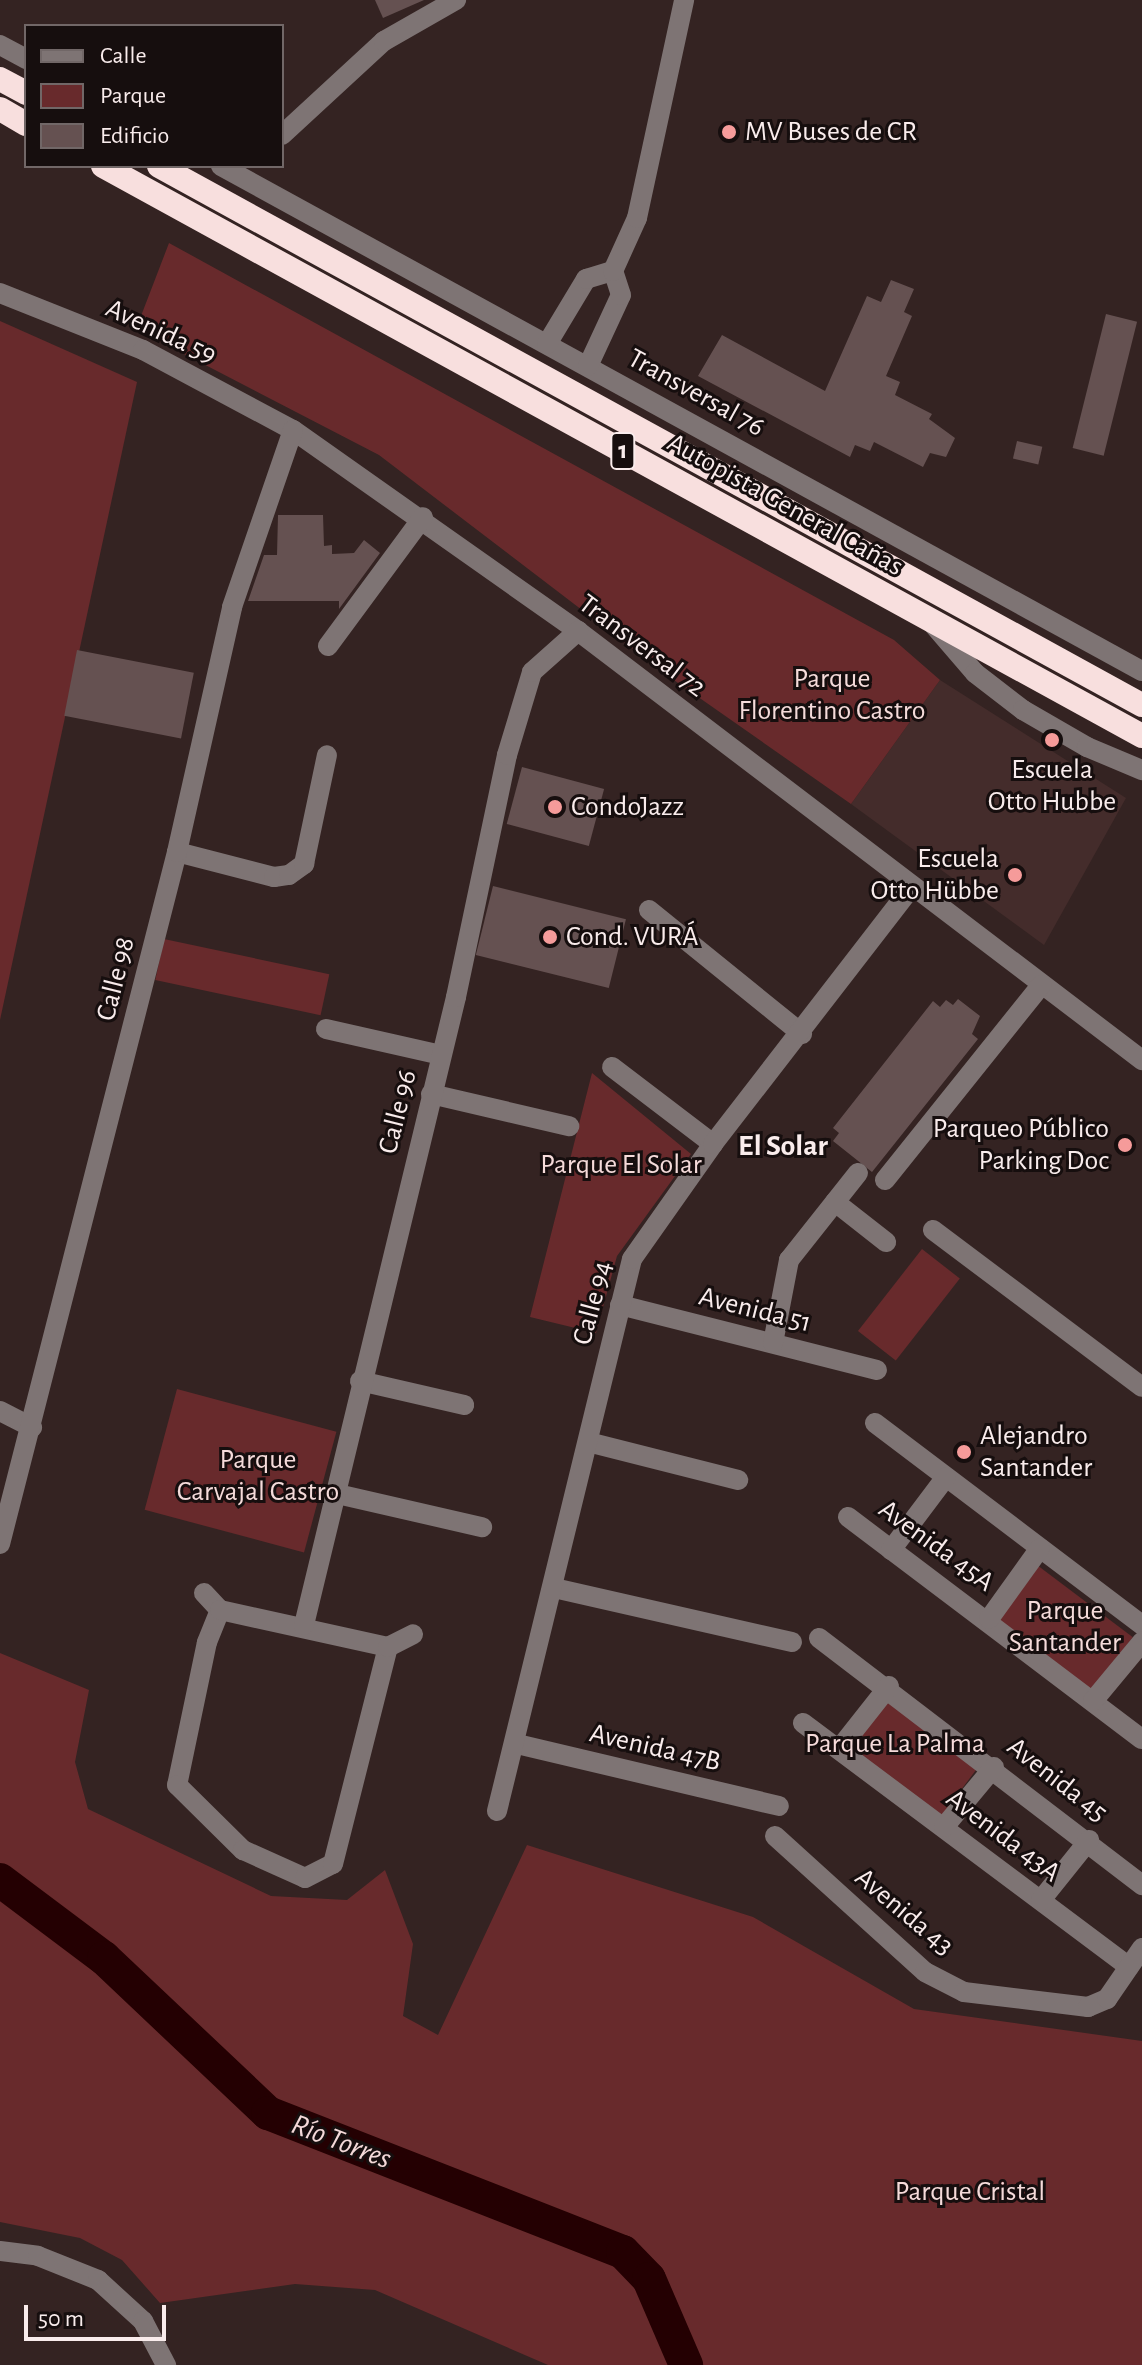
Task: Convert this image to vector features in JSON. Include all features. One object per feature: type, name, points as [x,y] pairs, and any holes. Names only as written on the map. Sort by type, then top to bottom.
[{"type":"highway","points":[[0,79],[24,92]]},
{"type":"highway","points":[[0,109],[24,123]]},
{"type":"highway","name":"Autopista General Cañas","points":[[107,168],[1142,736]]},
{"type":"highway","name":"Autopista General Cañas","points":[[163,168],[1142,705]]},
{"type":"street","points":[[284,133],[384,41],[456,0]]},
{"type":"street","points":[[588,366],[621,295],[613,271],[637,218],[684,0]]},
{"type":"street","points":[[0,45],[24,58]]},
{"type":"street","name":"Transversal 76","points":[[236,169],[1142,671]]},
{"type":"street","points":[[547,344],[586,279],[613,271]]},
{"type":"street","name":"Avenida 59","points":[[0,293],[143,350],[293,430]]},
{"type":"street","name":"Transversal 72","points":[[293,430],[423,517],[578,631],[911,888],[1142,1060]]},
{"type":"street","name":"Calle 98","points":[[0,1544],[177,852],[232,607],[293,430]]},
{"type":"street","points":[[328,646],[423,517]]},
{"type":"street","points":[[927,617],[975,673],[1023,710],[1087,747],[1142,770]]},
{"type":"street","name":"Calle 96","points":[[304,1625],[333,1493],[441,1055],[507,755],[532,672],[578,631]]},
{"type":"street","points":[[177,852],[274,877],[289,875],[304,864],[327,755]]},
{"type":"street","name":"Calle 94","points":[[497,1811],[517,1744],[632,1259],[713,1144],[802,1034],[911,888]]},
{"type":"street","points":[[649,910],[802,1034]]},
{"type":"street","points":[[885,1180],[1041,985]]},
{"type":"street","points":[[326,1029],[441,1055]]},
{"type":"street","points":[[612,1067],[713,1144]]},
{"type":"street","points":[[431,1094],[569,1126]]},
{"type":"street","points":[[773,1343],[789,1260],[858,1173]]},
{"type":"street","points":[[835,1202],[886,1242]]},
{"type":"street","points":[[933,1230],[1142,1387]]},
{"type":"street","name":"Avenida 51","points":[[620,1305],[877,1370]]},
{"type":"street","points":[[360,1381],[464,1405]]},
{"type":"street","points":[[0,1411],[32,1427]]},
{"type":"street","points":[[875,1423],[1142,1625]]},
{"type":"street","points":[[588,1442],[738,1480]]},
{"type":"street","points":[[891,1550],[946,1477]]},
{"type":"street","points":[[333,1493],[482,1527]]},
{"type":"street","name":"Avenida 45A","points":[[848,1517],[989,1619],[1142,1739]]},
{"type":"street","points":[[989,1619],[1040,1548]]},
{"type":"street","points":[[554,1588],[792,1642]]},
{"type":"street","points":[[204,1593],[220,1610],[304,1625],[388,1647],[413,1634]]},
{"type":"street","points":[[220,1610],[207,1642],[175,1773],[181,1792],[243,1850],[305,1878],[318,1875],[333,1864],[388,1647]]},
{"type":"street","name":"Avenida 45","points":[[819,1638],[889,1686],[1089,1840],[1142,1885]]},
{"type":"street","points":[[1093,1701],[1142,1642]]},
{"type":"street","points":[[840,1748],[889,1686]]},
{"type":"street","name":"Avenida 43A","points":[[803,1723],[1129,1967]]},
{"type":"street","name":"Avenida 47B","points":[[517,1744],[779,1806]]},
{"type":"street","points":[[944,1827],[994,1767]]},
{"type":"street","name":"Avenida 43","points":[[775,1836],[925,1972],[964,1992],[1088,2007],[1107,1999],[1129,1967]]},
{"type":"street","points":[[1041,1900],[1089,1840]]},
{"type":"street","points":[[1129,1967],[1142,1948]]},
{"type":"street","points":[[0,2251],[38,2256],[98,2280],[143,2321],[166,2364]]},
{"type":"shaded area","name":"Escuela Otto Hübbe","points":[[940,680],[1126,798],[1044,945],[851,804]]},
{"type":"green space","name":"Parque Florentino Castro","points":[[169,243],[894,640],[940,680],[851,804],[671,678],[379,455],[136,329]]},
{"type":"green space","points":[[0,321],[137,382],[0,1020]]},
{"type":"green space","points":[[164,939],[329,974],[321,1015],[155,980]]},
{"type":"green space","name":"Parque El Solar","points":[[592,1073],[691,1154],[617,1256],[596,1333],[530,1317]]},
{"type":"green space","points":[[922,1249],[960,1279],[896,1361],[858,1331]]},
{"type":"green space","name":"Parque Carvajal Castro","points":[[177,1389],[336,1432],[304,1552],[145,1510]]},
{"type":"green space","name":"Parque Santander","points":[[1037,1565],[1133,1637],[1093,1691],[997,1619]]},
{"type":"green space","name":"Parque Cristal","points":[[0,1653],[89,1690],[75,1762],[88,1809],[271,1896],[347,1900],[385,1870],[413,1944],[403,2016],[438,2035],[527,1845],[753,1917],[914,2009],[1142,2041],[1142,2365],[548,2365],[375,2290],[295,2284],[160,2303],[122,2260],[80,2238],[0,2222]]},
{"type":"green space","name":"Parque La Palma","points":[[886,1700],[977,1769],[941,1817],[850,1748]]},
{"type":"building","points":[[375,0],[424,0],[383,18]]},
{"type":"building","points":[[891,280],[914,289],[904,312],[912,316],[886,376],[900,382],[895,395],[932,414],[929,419],[955,438],[946,457],[930,453],[923,467],[874,442],[870,451],[855,445],[850,457],[698,376],[722,335],[825,391],[867,296],[881,302]]},
{"type":"building","points":[[1106,314],[1137,322],[1104,456],[1073,448]]},
{"type":"building","points":[[1017,441],[1042,447],[1038,464],[1013,459]]},
{"type":"building","points":[[278,515],[323,515],[324,546],[332,545],[332,554],[354,553],[364,540],[380,553],[339,609],[339,601],[248,601],[264,555],[277,555]]},
{"type":"building","points":[[77,650],[194,673],[181,738],[64,716]]},
{"type":"building","name":"CondoJazz","points":[[522,767],[604,789],[589,846],[507,824]]},
{"type":"building","name":"Cond. VURÁ","points":[[493,886],[626,919],[609,988],[476,955]]},
{"type":"building","points":[[958,999],[980,1016],[972,1034],[978,1039],[872,1172],[833,1141],[839,1133],[833,1128],[933,1001],[940,1007],[946,1000],[953,1005]]},
{"type":"waterway","name":"Río Torres","points":[[0,1880],[104,1958],[268,2113],[623,2252],[649,2279],[686,2365]]},
{"type":"place","name":"MV Buses de CR","points":[[729,132]]},
{"type":"place","name":"Escuela Otto Hubbe","points":[[1052,740]]},
{"type":"place","name":"CondoJazz","points":[[555,807]]},
{"type":"place","name":"Escuela Otto Hübbe","points":[[1015,875]]},
{"type":"place","name":"Cond. VURÁ","points":[[550,937]]},
{"type":"place","name":"Parqueo Público Parking Doc","points":[[1125,1145]]},
{"type":"place","name":"Alejandro Santander","points":[[964,1452]]},
{"type":"district","name":"El Solar","points":[[783,1146]]}]
